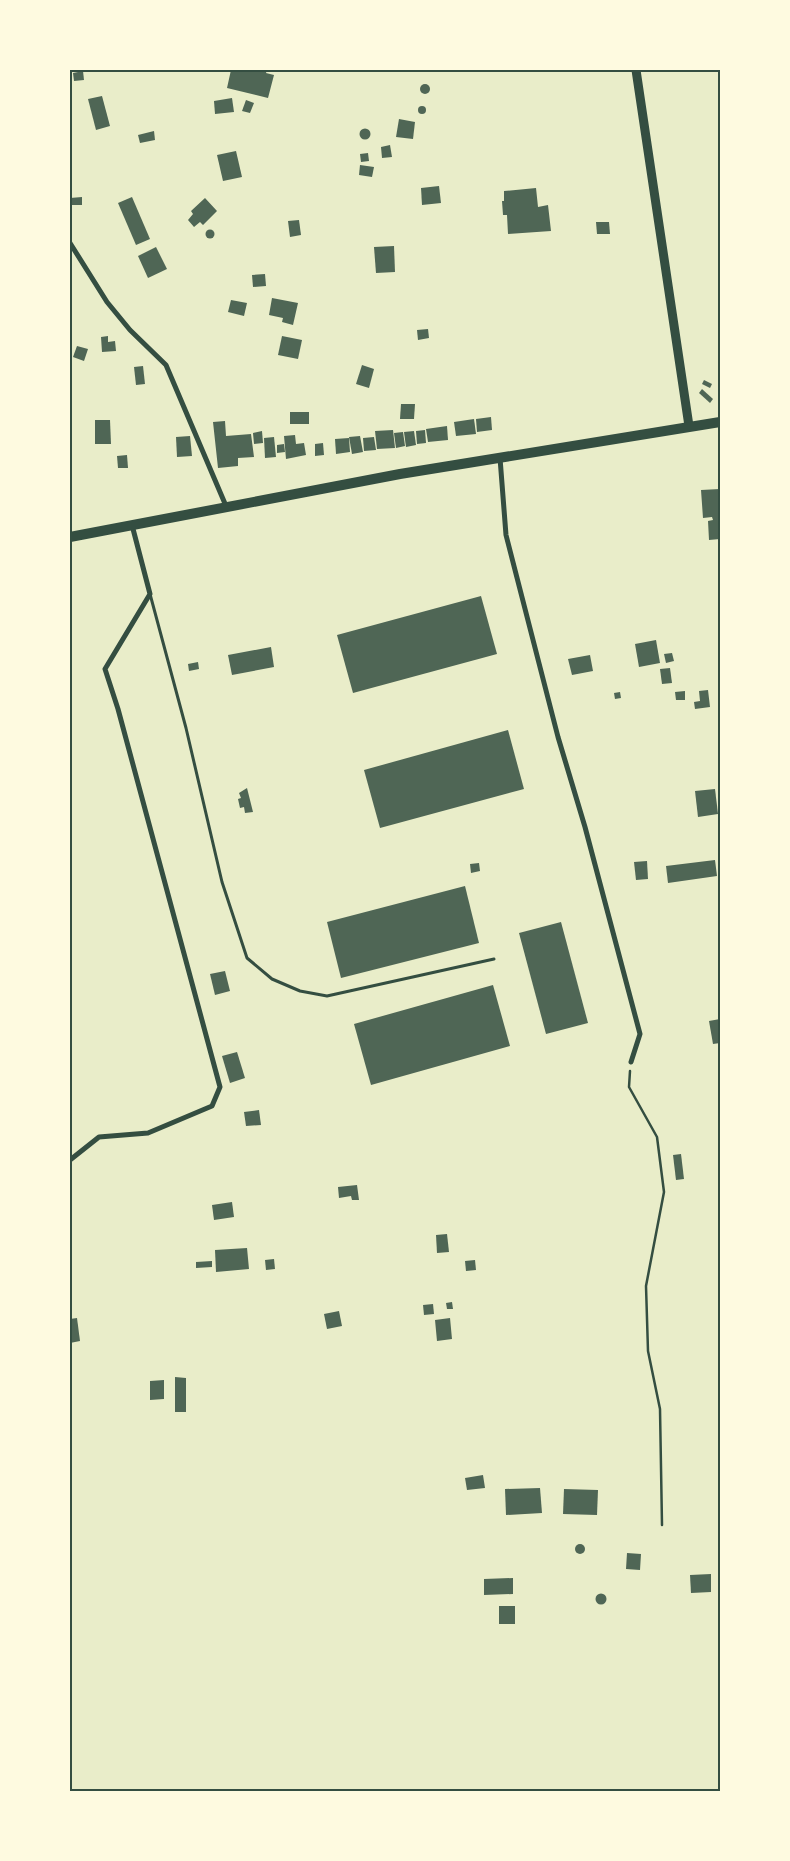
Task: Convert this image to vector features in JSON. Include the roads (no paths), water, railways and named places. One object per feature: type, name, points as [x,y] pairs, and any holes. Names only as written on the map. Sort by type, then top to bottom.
[{"type":"main road","points":[[636,70],[689,426]]},
{"type":"main road","points":[[70,537],[226,506],[720,422]]},
{"type":"street","points":[[70,243],[107,302],[130,330],[166,365],[226,506]]},
{"type":"street","points":[[500,458],[506,534],[558,737],[585,827],[640,1034],[631,1062]]},
{"type":"street","points":[[70,1160],[98,1138],[148,1133],[212,1106],[220,1087],[118,709],[105,670],[150,594],[131,525]]},
{"type":"lane","points":[[150,594],[186,728],[222,882],[247,958],[272,979],[300,991],[327,996],[494,959]]}]
